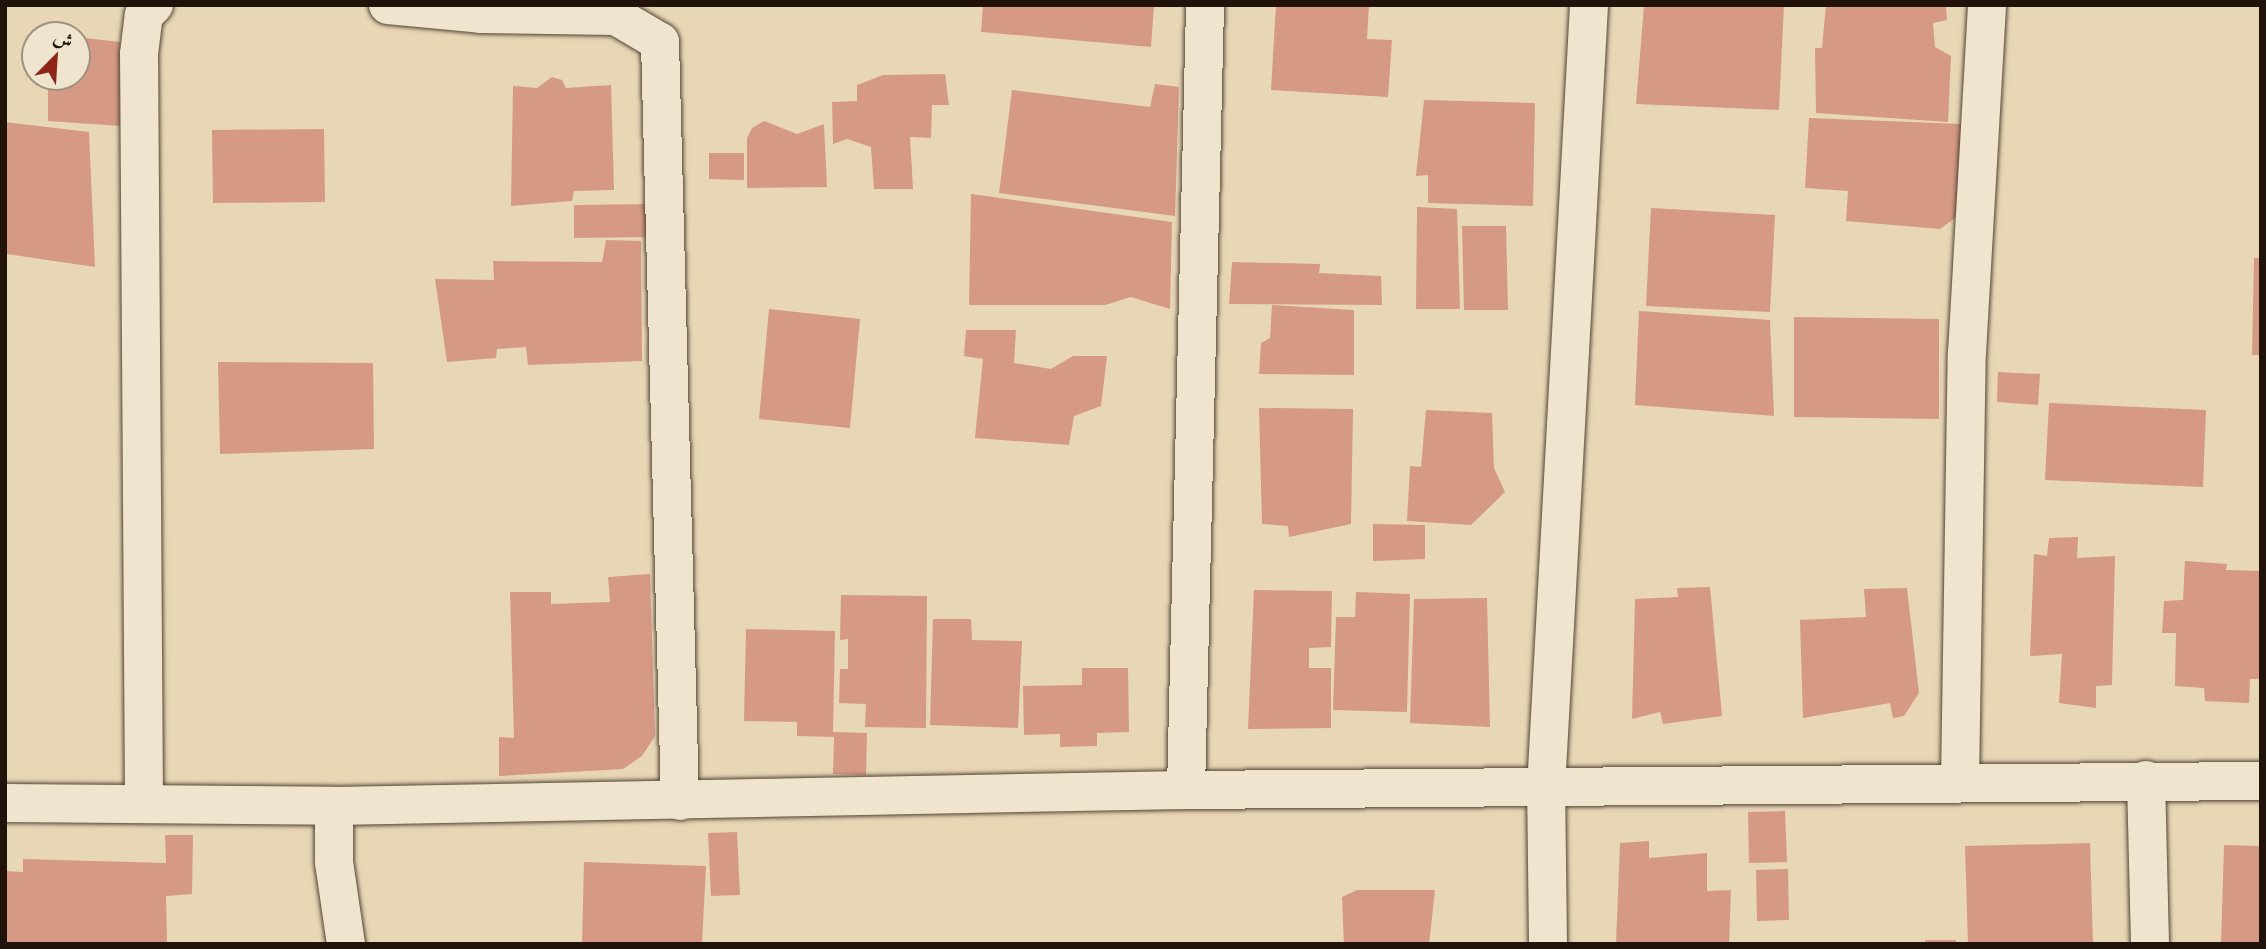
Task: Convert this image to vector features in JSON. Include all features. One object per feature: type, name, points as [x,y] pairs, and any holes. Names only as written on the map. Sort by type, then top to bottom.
[{"type":"street","points":[[144,801],[139,54],[144,15],[154,5]]},
{"type":"street","points":[[388,5],[481,14],[616,16],[660,42],[680,801]]},
{"type":"street","points":[[1186,790],[1205,5]]},
{"type":"street","points":[[1548,944],[1546,789],[1589,5]]},
{"type":"street","points":[[1959,782],[1967,353],[1987,5]]},
{"type":"street","points":[[2147,780],[2150,944]]},
{"type":"street","points":[[5,803],[144,801],[334,806],[1186,790],[2261,781]]},
{"type":"street","points":[[334,806],[334,862],[346,944]]},
{"type":"building","points":[[983,5],[1154,5],[1151,47],[981,32]]},
{"type":"building","points":[[1276,5],[1369,5],[1367,39],[1392,40],[1388,97],[1271,90]]},
{"type":"building","points":[[1644,5],[1784,5],[1779,110],[1636,104]]},
{"type":"building","points":[[1826,5],[1946,5],[1947,20],[1933,23],[1935,47],[1951,56],[1948,122],[1816,113],[1815,48],[1822,48]]},
{"type":"building","points":[[91,39],[120,42],[121,126],[48,121],[48,91],[91,91]]},
{"type":"building","points":[[945,74],[949,105],[932,105],[931,138],[910,137],[913,189],[874,189],[871,147],[847,139],[833,144],[832,102],[857,101],[857,85],[883,75]]},
{"type":"building","points":[[552,77],[562,80],[566,88],[611,85],[614,190],[574,191],[572,201],[511,206],[513,86],[537,88]]},
{"type":"building","points":[[1155,84],[1179,87],[1175,216],[999,193],[1012,90],[1150,107]]},
{"type":"building","points":[[1424,100],[1535,103],[1533,206],[1428,203],[1428,175],[1416,176]]},
{"type":"building","points":[[1809,118],[1962,124],[1959,215],[1940,229],[1846,221],[1848,191],[1805,188]]},
{"type":"building","points":[[764,121],[797,134],[824,124],[827,187],[747,188],[747,138],[752,128]]},
{"type":"building","points":[[5,122],[89,132],[95,267],[7,254]]},
{"type":"building","points":[[324,129],[325,202],[213,203],[212,130]]},
{"type":"building","points":[[709,153],[744,153],[744,180],[709,179]]},
{"type":"building","points":[[971,194],[1172,222],[1170,309],[1131,297],[1105,305],[969,305]]},
{"type":"building","points":[[651,204],[651,237],[574,238],[574,205]]},
{"type":"building","points":[[1417,207],[1457,209],[1460,309],[1416,309]]},
{"type":"building","points":[[1651,208],[1775,215],[1770,312],[1646,306]]},
{"type":"building","points":[[1462,226],[1506,226],[1508,310],[1464,310]]},
{"type":"building","points":[[606,240],[641,241],[642,361],[528,365],[526,347],[497,349],[496,358],[447,362],[435,279],[494,280],[493,261],[602,262]]},
{"type":"building","points":[[2254,258],[2261,258],[2261,355],[2252,355]]},
{"type":"building","points":[[1232,262],[1320,264],[1319,273],[1381,276],[1382,305],[1229,304]]},
{"type":"building","points":[[1272,305],[1354,310],[1354,375],[1259,374],[1261,343],[1270,338]]},
{"type":"building","points":[[769,309],[860,319],[850,428],[759,419]]},
{"type":"building","points":[[1639,311],[1770,320],[1774,416],[1635,405]]},
{"type":"building","points":[[1794,317],[1939,319],[1939,419],[1794,417]]},
{"type":"building","points":[[966,330],[1016,330],[1014,363],[1051,369],[1073,356],[1107,356],[1101,406],[1074,416],[1069,445],[975,438],[983,359],[964,356]]},
{"type":"building","points":[[218,362],[373,363],[374,449],[220,454]]},
{"type":"building","points":[[1998,372],[2040,374],[2038,405],[1997,402]]},
{"type":"building","points":[[2049,403],[2206,410],[2203,487],[2045,480]]},
{"type":"building","points":[[1259,408],[1353,409],[1351,524],[1289,537],[1288,526],[1262,524]]},
{"type":"building","points":[[1426,410],[1492,413],[1494,468],[1505,492],[1471,525],[1407,521],[1410,466],[1421,467]]},
{"type":"building","points":[[1373,524],[1425,525],[1425,559],[1373,561]]},
{"type":"building","points":[[2078,537],[2077,558],[2115,556],[2112,685],[2096,686],[2096,708],[2059,703],[2062,654],[2030,656],[2034,554],[2047,556],[2049,538]]},
{"type":"building","points":[[2185,561],[2227,564],[2226,570],[2261,571],[2261,679],[2250,679],[2249,703],[2205,701],[2204,688],[2175,686],[2176,633],[2162,633],[2164,601],[2183,600]]},
{"type":"building","points":[[650,574],[655,736],[642,756],[623,769],[499,776],[499,737],[514,738],[510,592],[551,592],[551,604],[610,602],[608,577]]},
{"type":"building","points":[[1710,587],[1722,716],[1663,724],[1660,712],[1632,719],[1635,599],[1678,597],[1677,588]]},
{"type":"building","points":[[1907,588],[1919,693],[1904,716],[1893,718],[1890,703],[1803,718],[1800,620],[1866,617],[1864,589]]},
{"type":"building","points":[[1254,590],[1332,591],[1331,647],[1309,648],[1309,668],[1331,668],[1331,728],[1248,729]]},
{"type":"building","points":[[1356,592],[1410,594],[1407,712],[1333,710],[1336,617],[1355,617]]},
{"type":"building","points":[[841,595],[927,596],[926,728],[865,727],[866,704],[839,703],[840,669],[848,669],[848,639],[840,640]]},
{"type":"building","points":[[1487,598],[1490,727],[1410,723],[1414,599]]},
{"type":"building","points":[[933,619],[971,619],[972,640],[1022,641],[1018,728],[930,725]]},
{"type":"building","points":[[746,629],[835,631],[833,732],[867,733],[866,775],[833,774],[834,737],[797,736],[797,722],[744,721]]},
{"type":"building","points":[[1082,668],[1128,668],[1129,732],[1097,733],[1097,746],[1060,747],[1060,734],[1024,735],[1023,686],[1082,685]]},
{"type":"building","points":[[1785,811],[1787,862],[1749,863],[1748,812]]},
{"type":"building","points":[[737,832],[740,895],[711,896],[708,833]]},
{"type":"building","points":[[165,835],[193,835],[192,894],[166,896],[167,944],[5,944],[5,871],[23,872],[23,859],[166,863]]},
{"type":"building","points":[[1649,841],[1649,858],[1707,853],[1707,891],[1731,890],[1729,944],[1616,944],[1620,843]]},
{"type":"building","points":[[2090,843],[2093,944],[1968,944],[1965,846]]},
{"type":"building","points":[[2224,845],[2261,846],[2261,944],[2221,944]]},
{"type":"building","points":[[584,862],[706,866],[702,944],[582,944]]},
{"type":"building","points":[[1788,869],[1789,920],[1757,921],[1756,870]]},
{"type":"building","points":[[1357,890],[1435,890],[1429,944],[1344,944],[1342,897]]},
{"type":"building","points":[[1925,940],[1956,940],[1956,944],[1925,944]]}]
